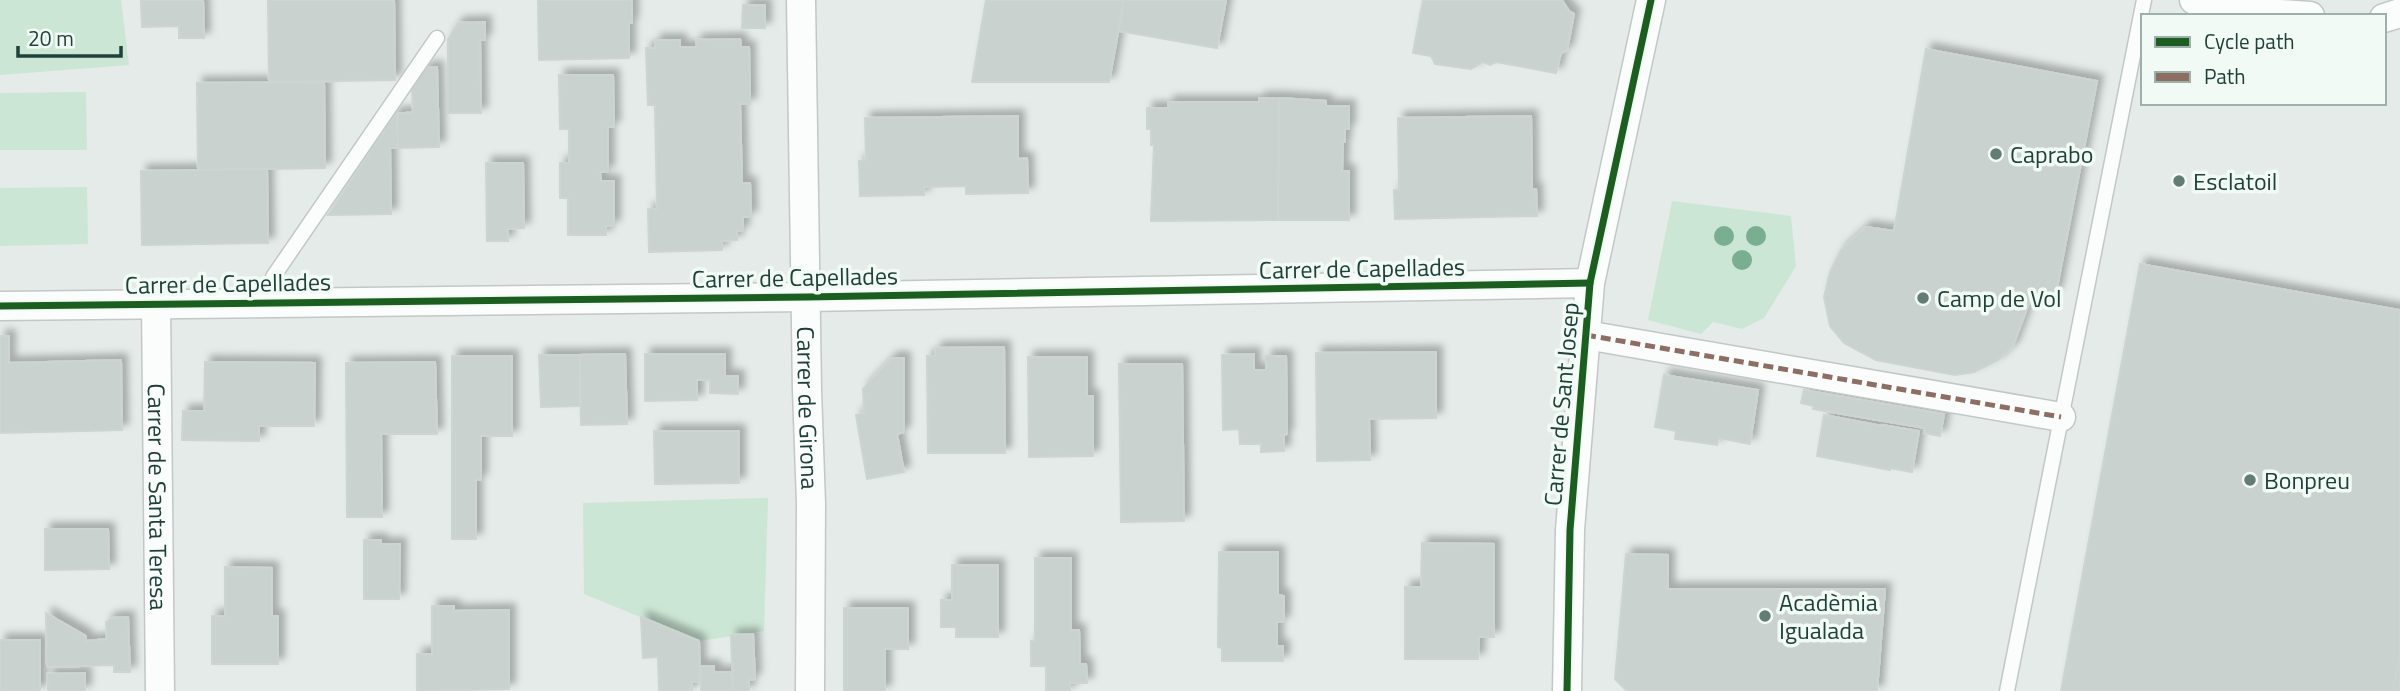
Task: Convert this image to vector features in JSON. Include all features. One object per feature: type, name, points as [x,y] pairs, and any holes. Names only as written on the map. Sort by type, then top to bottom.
[{"type":"street","name":"Carrer de Girona","points":[[801,0],[811,504],[810,691]]},
{"type":"street","name":"Carrer de Sant Josep","points":[[1567,691],[1570,530],[1590,283],[1651,0]]},
{"type":"street","points":[[2194,0],[2280,14]]},
{"type":"street","name":"Carrer de Capellades","points":[[0,306],[807,297],[1590,283]]},
{"type":"street","name":"Carrer de Santa Teresa","points":[[156,303],[160,691]]},
{"type":"street","points":[[1586,335],[2061,417]]},
{"type":"lane","points":[[2007,691],[2141,15]]},
{"type":"lane","points":[[273,302],[273,278],[437,38]]},
{"type":"green space","points":[[0,0],[121,0],[129,65],[0,75]]},
{"type":"green space","points":[[86,92],[87,150],[0,150],[0,93]]},
{"type":"green space","points":[[87,187],[88,244],[0,246],[0,188]]},
{"type":"green space","points":[[1672,201],[1791,216],[1796,266],[1764,318],[1742,329],[1713,322],[1701,334],[1648,320]]},
{"type":"green space","points":[[768,498],[764,631],[699,641],[584,594],[583,503]]},
{"type":"building","points":[[141,0],[203,0],[204,38],[179,38],[179,26],[142,27]]},
{"type":"building","points":[[268,0],[394,0],[395,80],[269,82]]},
{"type":"building","points":[[538,0],[632,0],[629,58],[539,60]]},
{"type":"building","points":[[986,0],[1124,0],[1109,82],[972,82]]},
{"type":"building","points":[[1124,0],[1226,0],[1217,48],[1119,31]]},
{"type":"building","points":[[1423,0],[1562,0],[1574,14],[1567,50],[1561,53],[1556,73],[1496,62],[1490,65],[1483,62],[1471,69],[1435,64],[1431,56],[1413,53]]},
{"type":"building","points":[[743,5],[765,5],[765,28],[742,28]]},
{"type":"building","points":[[485,22],[485,40],[480,40],[481,113],[448,113],[448,39],[458,23]]},
{"type":"building","points":[[740,39],[741,47],[749,47],[750,104],[740,104],[742,183],[750,183],[751,217],[743,217],[743,231],[737,231],[737,240],[722,241],[722,250],[649,252],[648,209],[657,209],[655,105],[648,105],[646,48],[655,48],[655,40],[680,40],[680,47],[697,47],[696,40]]},
{"type":"building","points":[[1926,49],[2097,81],[2056,293],[2032,295],[2013,346],[1998,360],[1974,372],[1955,375],[1876,360],[1844,343],[1830,326],[1824,297],[1830,272],[1841,250],[1866,227],[1894,231]]},
{"type":"building","points":[[437,67],[439,147],[398,148],[398,114],[413,112],[412,87],[426,68]]},
{"type":"building","points":[[559,75],[613,75],[614,127],[608,127],[608,172],[600,172],[601,181],[614,181],[614,226],[606,226],[606,235],[568,235],[568,198],[560,198],[560,163],[569,163],[569,129],[560,129]]},
{"type":"building","points":[[324,82],[325,168],[198,170],[197,83]]},
{"type":"building","points":[[1259,98],[1279,98],[1278,220],[1151,221],[1154,145],[1151,145],[1151,129],[1147,129],[1147,108],[1168,108],[1168,102],[1259,102]]},
{"type":"building","points":[[1279,98],[1326,101],[1326,106],[1349,106],[1349,129],[1345,129],[1342,171],[1349,171],[1349,220],[1278,220]]},
{"type":"building","points":[[397,112],[398,148],[390,148],[391,214],[328,215]]},
{"type":"building","points":[[1018,116],[1018,159],[1027,158],[1028,193],[966,194],[966,186],[924,187],[924,195],[860,196],[859,161],[866,160],[865,118]]},
{"type":"building","points":[[1531,116],[1532,189],[1536,189],[1537,216],[1395,219],[1394,190],[1399,190],[1398,118]]},
{"type":"building","points":[[486,163],[523,163],[524,228],[507,229],[508,241],[487,241]]},
{"type":"building","points":[[267,169],[268,243],[142,245],[141,171]]},
{"type":"building","name":"Bonpreu","points":[[2140,264],[2400,310],[2400,650],[2393,691],[2061,691]]},
{"type":"building","points":[[0,336],[9,336],[9,363],[121,360],[122,430],[0,433]]},
{"type":"building","points":[[1004,347],[1005,453],[928,453],[927,356],[935,356],[936,348]]},
{"type":"building","points":[[1436,352],[1436,418],[1369,419],[1370,460],[1317,461],[1316,353]]},
{"type":"building","points":[[625,354],[627,424],[581,425],[580,355]]},
{"type":"building","points":[[645,354],[725,354],[725,376],[738,376],[738,394],[710,393],[710,380],[697,380],[697,400],[645,401]]},
{"type":"building","points":[[1254,354],[1254,370],[1266,370],[1266,356],[1286,356],[1287,434],[1284,435],[1284,451],[1261,452],[1261,444],[1240,444],[1239,429],[1223,430],[1222,355]]},
{"type":"building","points":[[539,355],[580,355],[580,406],[541,407]]},
{"type":"building","points":[[452,356],[512,356],[512,436],[481,436],[481,480],[476,479],[476,539],[452,539]]},
{"type":"building","points":[[1028,357],[1087,357],[1087,396],[1093,396],[1093,456],[1029,457]]},
{"type":"building","points":[[892,358],[904,358],[904,432],[897,434],[904,472],[867,479],[856,415],[864,413],[863,389]]},
{"type":"building","points":[[205,362],[315,363],[314,426],[259,426],[259,441],[182,440],[183,411],[204,411]]},
{"type":"building","points":[[435,362],[437,434],[381,434],[382,517],[347,517],[346,363]]},
{"type":"building","points":[[1119,364],[1182,364],[1184,521],[1121,522]]},
{"type":"building","points":[[1664,375],[1758,390],[1750,444],[1719,438],[1717,445],[1675,439],[1676,431],[1655,427]]},
{"type":"building","points":[[1804,390],[1944,414],[1940,436],[1924,433],[1925,428],[1813,409],[1814,406],[1801,403]]},
{"type":"building","points":[[1824,415],[1919,431],[1912,472],[1817,456]]},
{"type":"building","points":[[654,431],[739,431],[739,483],[655,484]]},
{"type":"building","points":[[45,529],[108,529],[109,569],[45,570]]},
{"type":"building","points":[[364,540],[400,544],[399,599],[364,599]]},
{"type":"building","points":[[1422,543],[1494,544],[1494,637],[1479,637],[1478,659],[1405,659],[1405,587],[1421,587]]},
{"type":"building","points":[[1219,552],[1278,552],[1278,595],[1284,596],[1284,622],[1277,622],[1277,646],[1283,646],[1283,661],[1222,661],[1222,648],[1218,647]]},
{"type":"building","points":[[1626,554],[1668,555],[1668,589],[1885,589],[1877,691],[1627,691],[1615,679]]},
{"type":"building","points":[[1035,558],[1071,558],[1071,630],[1079,630],[1080,664],[1086,664],[1087,683],[1070,683],[1070,691],[1046,691],[1046,666],[1031,666],[1031,641],[1035,641]]},
{"type":"building","points":[[952,565],[998,565],[998,637],[956,637],[956,627],[941,627],[941,600],[952,600]]},
{"type":"building","points":[[225,567],[272,568],[272,616],[278,616],[278,664],[212,664],[212,616],[225,616]]},
{"type":"building","points":[[432,606],[454,606],[454,611],[509,610],[509,689],[417,691],[417,654],[432,654]]},
{"type":"building","points":[[844,608],[908,608],[908,649],[885,649],[885,691],[844,691]]},
{"type":"building","points":[[46,613],[86,636],[86,641],[107,639],[106,622],[112,618],[128,617],[130,672],[114,672],[114,665],[47,667]]},
{"type":"building","points":[[641,617],[699,641],[700,682],[692,682],[692,691],[659,691],[658,657],[643,658]]},
{"type":"building","points":[[753,634],[755,679],[749,680],[749,691],[733,691],[731,635]]},
{"type":"building","points":[[0,640],[40,640],[40,691],[0,691]]},
{"type":"building","points":[[2400,650],[2400,691],[2393,691]]},
{"type":"building","points":[[700,666],[714,666],[714,672],[732,672],[733,691],[701,691]]},
{"type":"building","points":[[85,673],[85,691],[48,691],[47,674]]},
{"type":"marked path","points":[[1586,335],[2061,417]]},
{"type":"cycle path","points":[[1567,691],[1570,530],[1590,283],[1651,0]]},
{"type":"cycle path","points":[[0,306],[807,297],[1590,283]]},
{"type":"place","name":"Caprabo","points":[[1996,154]]},
{"type":"place","name":"Esclatoil","points":[[2179,181]]},
{"type":"place","name":"Camp de Vol","points":[[1923,298]]},
{"type":"place","name":"Bonpreu","points":[[2250,480]]},
{"type":"place","name":"Acadèmia Igualada","points":[[1765,616]]}]
